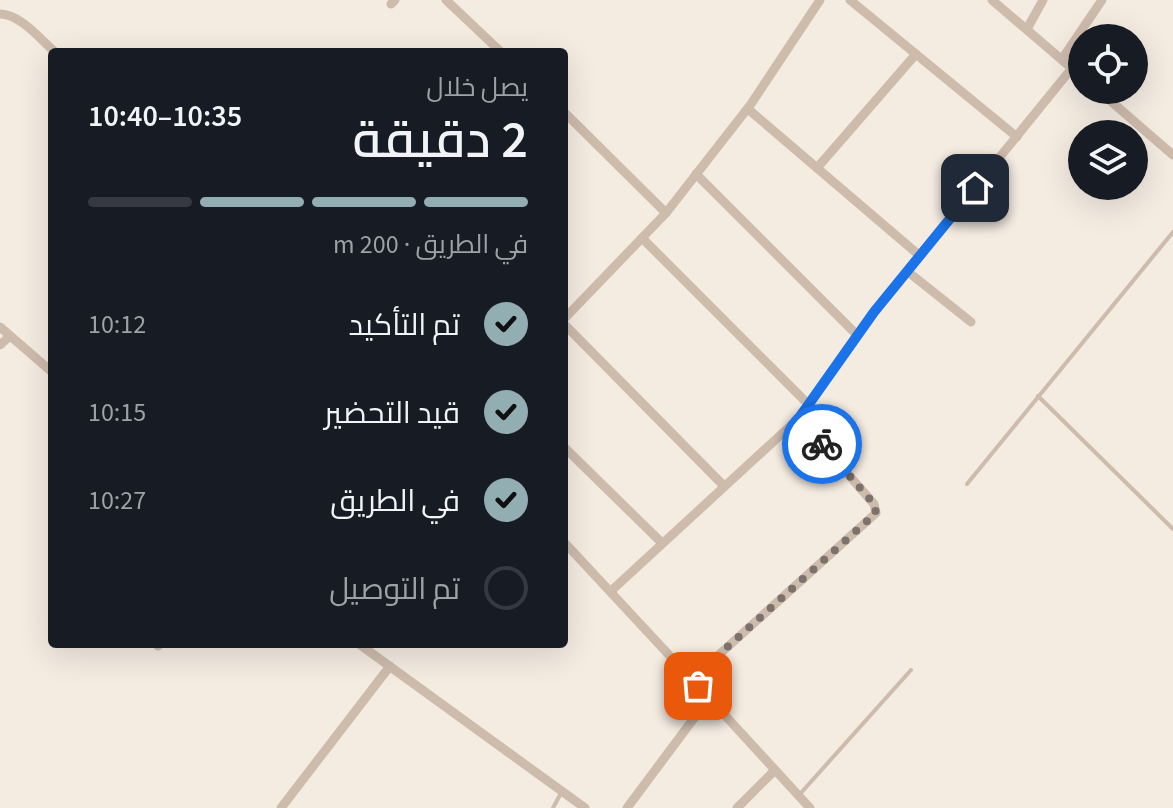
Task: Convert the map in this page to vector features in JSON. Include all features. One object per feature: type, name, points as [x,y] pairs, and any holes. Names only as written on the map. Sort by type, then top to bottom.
[{"type":"street","points":[[446,0],[497,48]]},
{"type":"street","points":[[568,318],[666,213],[748,109],[820,0]]},
{"type":"street","points":[[850,0],[1017,137]]},
{"type":"street","points":[[992,0],[1068,64]]},
{"type":"street","points":[[1027,29],[1043,0]]},
{"type":"street","points":[[1062,59],[1102,0]]},
{"type":"street","points":[[0,14],[8,14],[18,20],[50,48]]},
{"type":"street","points":[[817,168],[916,54]]},
{"type":"street","points":[[611,591],[799,418],[857,335],[1068,73]]},
{"type":"street","points":[[1114,104],[1173,155]]},
{"type":"street","points":[[748,109],[920,256]]},
{"type":"street","points":[[568,116],[666,213]]},
{"type":"street","points":[[696,174],[857,335]]},
{"type":"street","points":[[642,238],[809,405]]},
{"type":"street","points":[[907,271],[971,322]]},
{"type":"street","points":[[568,326],[724,486]]},
{"type":"street","points":[[0,327],[48,369]]},
{"type":"street","points":[[0,345],[10,336]]},
{"type":"street","points":[[692,679],[876,513],[874,504],[799,418]]},
{"type":"street","points":[[568,451],[662,543]]},
{"type":"street","points":[[568,546],[810,808]]},
{"type":"street","points":[[365,648],[585,808]]},
{"type":"street","points":[[281,808],[390,666]]},
{"type":"street","points":[[627,808],[709,698]]},
{"type":"street","points":[[737,808],[775,770]]},
{"type":"lane","points":[[967,484],[1173,232]]},
{"type":"lane","points":[[1038,396],[1173,529]]},
{"type":"lane","points":[[798,795],[911,670]]},
{"type":"lane","points":[[553,808],[561,793]]},
{"type":"way so far","points":[[698,686],[692,679],[876,513],[874,504],[822,444]]},
{"type":"route","points":[[822,444],[799,418],[874,312],[975,188]]}]
